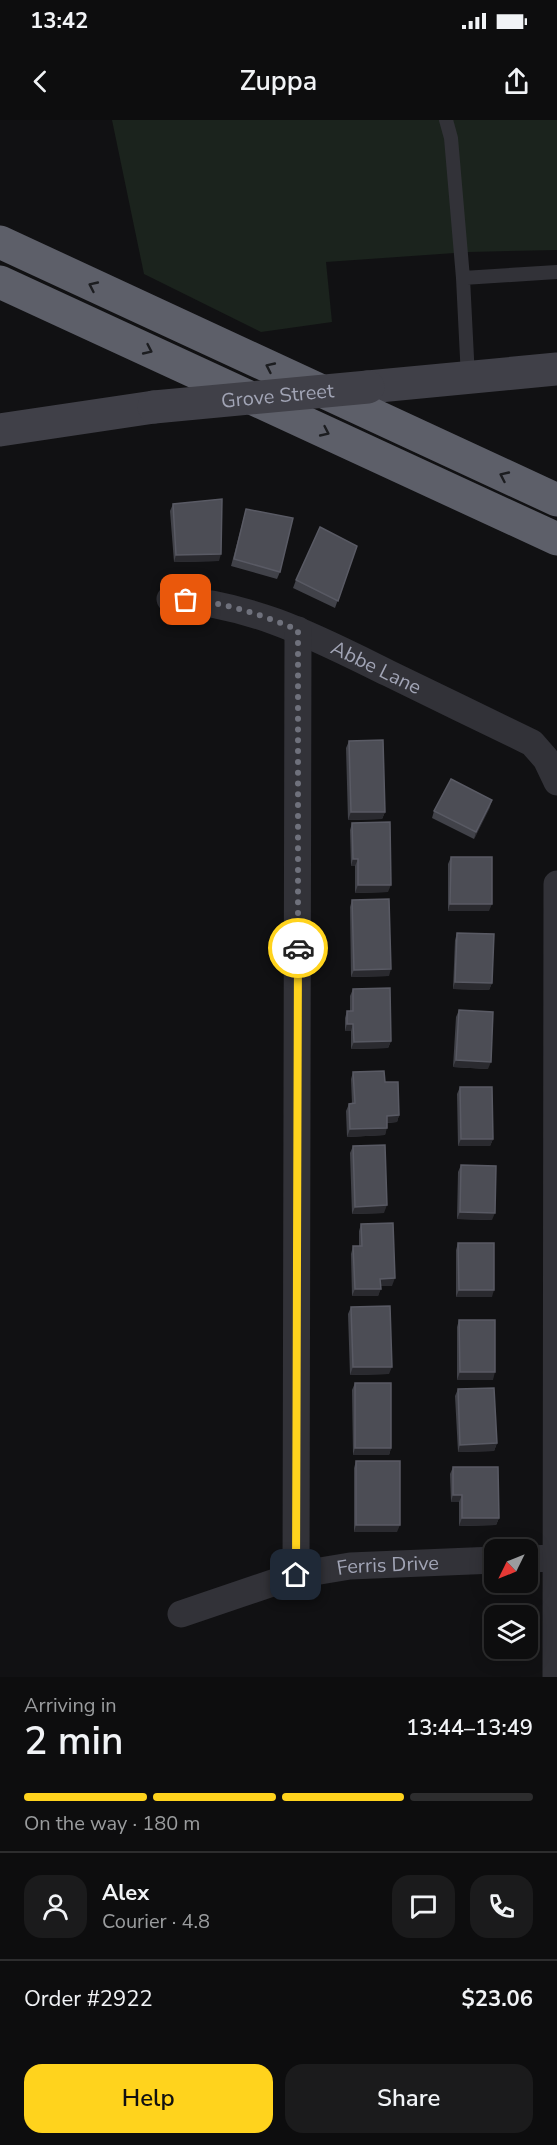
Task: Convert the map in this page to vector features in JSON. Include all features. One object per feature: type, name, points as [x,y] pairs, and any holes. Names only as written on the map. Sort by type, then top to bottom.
[{"type":"highway","points":[[0,242],[557,500]]},
{"type":"highway","points":[[0,282],[557,539]]},
{"type":"street","name":"Grove Street","points":[[0,430],[154,407],[557,369]]},
{"type":"street","name":"Abbe Lane","points":[[170,599],[202,601],[242,609],[298,630],[531,743],[546,759],[557,782]]},
{"type":"street","points":[[296,1575],[298,630]]},
{"type":"street","points":[[556,1677],[557,884]]},
{"type":"street","points":[[538,1559],[556,1558]]},
{"type":"street","name":"Ferris Drive","points":[[180,1614],[296,1575],[350,1566],[484,1560]]},
{"type":"lane","points":[[446,120],[451,138],[463,278],[468,378]]},
{"type":"lane","points":[[463,278],[557,272]]},
{"type":"shaded area","points":[[112,120],[557,120],[557,250],[469,252],[326,262],[332,322],[261,332],[144,274]]},
{"type":"building","points":[[222,499],[221,554],[176,555],[173,504]]},
{"type":"building","points":[[246,509],[293,518],[280,572],[234,559]]},
{"type":"building","points":[[320,527],[357,546],[338,601],[296,580]]},
{"type":"building","points":[[383,740],[385,812],[351,812],[349,741]]},
{"type":"building","points":[[451,779],[492,800],[476,832],[434,811]]},
{"type":"building","points":[[390,822],[391,885],[358,885],[358,859],[353,859],[352,823]]},
{"type":"building","points":[[451,857],[492,857],[492,904],[450,904]]},
{"type":"building","points":[[389,899],[391,969],[354,970],[352,900]]},
{"type":"building","points":[[457,933],[494,934],[492,983],[455,982]]},
{"type":"building","points":[[390,988],[391,1041],[354,1042],[353,1024],[347,1024],[347,1011],[353,1011],[353,989]]},
{"type":"building","points":[[459,1010],[493,1012],[491,1062],[456,1060]]},
{"type":"building","points":[[384,1071],[385,1082],[398,1082],[399,1115],[387,1116],[387,1128],[350,1129],[349,1104],[355,1103],[353,1072]]},
{"type":"building","points":[[460,1087],[492,1087],[493,1139],[461,1139]]},
{"type":"building","points":[[385,1145],[387,1205],[355,1207],[353,1146]]},
{"type":"building","points":[[461,1165],[496,1166],[495,1213],[460,1212]]},
{"type":"building","points":[[393,1223],[395,1278],[380,1279],[381,1289],[355,1289],[353,1246],[362,1246],[361,1224]]},
{"type":"building","points":[[458,1243],[494,1243],[494,1290],[459,1290]]},
{"type":"building","points":[[390,1306],[392,1367],[353,1367],[351,1307]]},
{"type":"building","points":[[459,1320],[495,1320],[495,1372],[460,1372]]},
{"type":"building","points":[[355,1383],[391,1383],[391,1448],[355,1448]]},
{"type":"building","points":[[494,1388],[497,1443],[460,1445],[458,1389]]},
{"type":"building","points":[[356,1461],[400,1461],[400,1525],[356,1525]]},
{"type":"building","points":[[453,1467],[498,1467],[499,1518],[462,1518],[462,1495],[453,1495]]},
{"type":"way so far","points":[[186,600],[242,609],[298,630],[298,948]]},
{"type":"route","points":[[296,1575],[298,948]]}]
